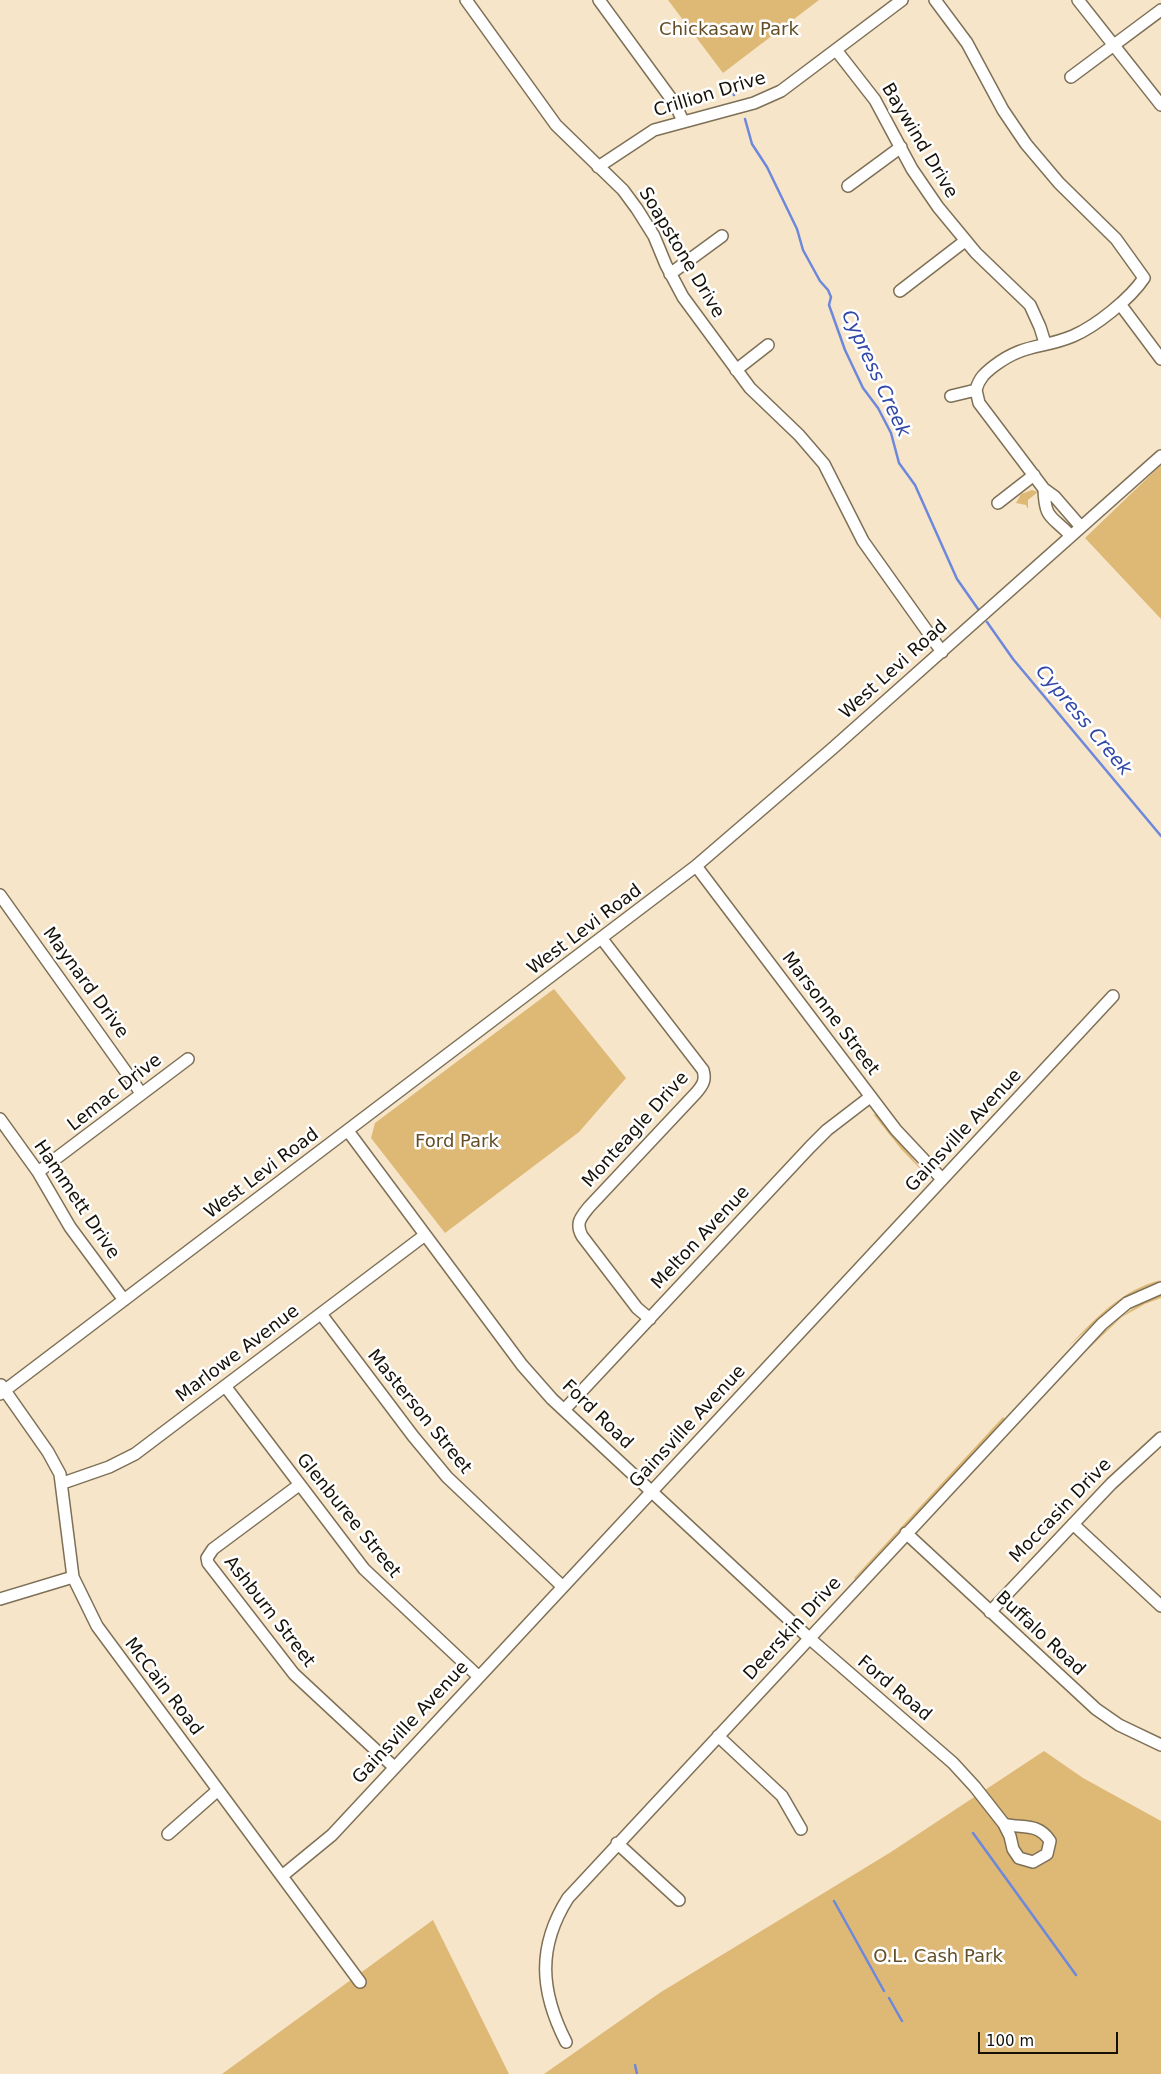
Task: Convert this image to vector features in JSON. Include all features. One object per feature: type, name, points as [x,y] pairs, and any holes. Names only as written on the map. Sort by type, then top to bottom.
[{"type":"street","name":"Soapstone Drive","points":[[466,0],[556,126],[623,190],[637,209],[654,236],[670,274],[683,297],[756,396],[800,435],[824,464],[863,541],[942,652]]},
{"type":"street","points":[[599,0],[675,104],[683,121]]},
{"type":"street","name":"Crillion Drive","points":[[598,167],[654,130],[767,98],[788,87],[902,0]]},
{"type":"street","points":[[935,0],[967,43],[1003,110],[1029,148],[1059,183],[1116,240],[1144,278],[1120,304],[1078,333],[1023,349],[1006,357],[984,373],[976,390],[979,403],[1034,476],[1081,527]]},
{"type":"street","points":[[1078,0],[1161,105]]},
{"type":"street","points":[[1072,77],[1161,10]]},
{"type":"street","name":"Baywind Drive","points":[[836,50],[875,100],[900,147],[933,200],[965,241],[1030,305],[1045,344]]},
{"type":"street","points":[[848,186],[900,147]]},
{"type":"street","points":[[670,274],[722,236]]},
{"type":"street","points":[[900,291],[965,241]]},
{"type":"street","points":[[1120,304],[1161,359]]},
{"type":"street","points":[[736,370],[768,346]]},
{"type":"street","points":[[951,396],[976,390]]},
{"type":"street","name":"West Levi Road","points":[[2,1390],[348,1131],[696,866],[942,652],[1161,456]]},
{"type":"street","points":[[998,503],[1034,476]]},
{"type":"street","points":[[1044,489],[1046,511],[1071,536]]},
{"type":"street","name":"Marsonne Street","points":[[696,866],[870,1097],[913,1150],[942,1179]]},
{"type":"street","name":"Maynard Drive","points":[[0,895],[141,1093]]},
{"type":"street","name":"Monteagle Drive","points":[[602,939],[703,1070],[705,1076],[702,1086],[696,1093],[589,1207],[579,1222],[578,1228],[582,1236],[637,1308],[650,1319]]},
{"type":"street","name":"Gainsville Avenue","points":[[282,1876],[325,1842],[1113,996]]},
{"type":"street","name":"Lemac Drive","points":[[38,1172],[188,1059]]},
{"type":"street","name":"Melton Avenue","points":[[564,1410],[820,1137],[870,1097]]},
{"type":"street","name":"Hammett Drive","points":[[0,1119],[38,1172],[70,1227],[124,1300]]},
{"type":"street","name":"Ford Road","points":[[348,1131],[522,1365],[564,1410],[869,1693],[936,1747],[975,1787],[1004,1824]]},
{"type":"street","name":"Marlowe Avenue","points":[[63,1483],[109,1467],[134,1454],[425,1235]]},
{"type":"street","name":"Deerskin Drive","points":[[566,2042],[552,2014],[547,1993],[545,1965],[550,1935],[568,1898],[617,1843],[1102,1324],[1127,1303],[1161,1288]]},
{"type":"street","name":"Masterson Street","points":[[321,1314],[413,1436],[448,1478],[563,1587]]},
{"type":"street","name":"Glenburee Street","points":[[225,1386],[364,1569],[479,1677]]},
{"type":"street","name":"McCain Road","points":[[2,1390],[55,1462],[63,1483],[69,1557],[73,1577],[89,1612],[104,1637],[360,1982]]},
{"type":"street","name":"Moccasin Drive","points":[[990,1612],[1131,1464],[1161,1438]]},
{"type":"street","name":"Ashburn Street","points":[[300,1485],[214,1548],[207,1558],[208,1563],[294,1674],[394,1767]]},
{"type":"street","points":[[1073,1524],[1161,1606]]},
{"type":"street","name":"Buffalo Road","points":[[906,1533],[1102,1714],[1118,1725],[1161,1745]]},
{"type":"street","points":[[0,1599],[73,1577]]},
{"type":"street","points":[[718,1736],[782,1796],[801,1829]]},
{"type":"street","points":[[168,1834],[218,1790]]},
{"type":"street","points":[[617,1843],[679,1900]]},
{"type":"green space","name":"Chickasaw Park","points":[[668,0],[819,0],[723,73]]},
{"type":"green space","points":[[1161,465],[1161,619],[1085,538]]},
{"type":"green space","points":[[1032,490],[1038,492],[1028,500],[1028,509],[1026,505],[1016,503],[1021,494]]},
{"type":"green space","name":"Ford Park","points":[[554,989],[626,1078],[579,1132],[445,1233],[371,1138],[375,1123]]},
{"type":"green space","points":[[873,1114],[877,1115],[927,1176],[901,1149]]},
{"type":"green space","points":[[1161,1280],[1129,1295],[1115,1304],[1069,1346],[1099,1315],[1121,1298]]},
{"type":"green space","points":[[1161,1295],[1161,1298],[1145,1304],[1122,1317],[1085,1352],[1102,1334],[1129,1311]]},
{"type":"green space","points":[[1003,1417],[1005,1419],[855,1579],[854,1578]]},
{"type":"green space","name":"O.L. Cash Park","points":[[1044,1751],[1083,1778],[1161,1821],[1161,2074],[544,2074],[661,1992],[891,1852]]},
{"type":"green space","points":[[433,1920],[509,2074],[222,2074]]},
{"type":"waterway","name":"Cypress Creek","points":[[730,84],[734,95]]},
{"type":"waterway","name":"Cypress Creek","points":[[745,119],[752,144],[767,167],[797,229],[803,250],[820,281],[828,290],[831,297],[829,305],[845,350],[863,388],[878,408],[891,433],[899,463],[915,485],[957,579],[978,609]]},
{"type":"waterway","name":"Cypress Creek","points":[[987,622],[1013,659],[1161,836]]},
{"type":"waterway","points":[[973,1833],[1076,1975]]},
{"type":"waterway","points":[[834,1901],[884,1991]]},
{"type":"waterway","points":[[889,1998],[902,2021]]},
{"type":"waterway","points":[[635,2065],[637,2074]]}]
